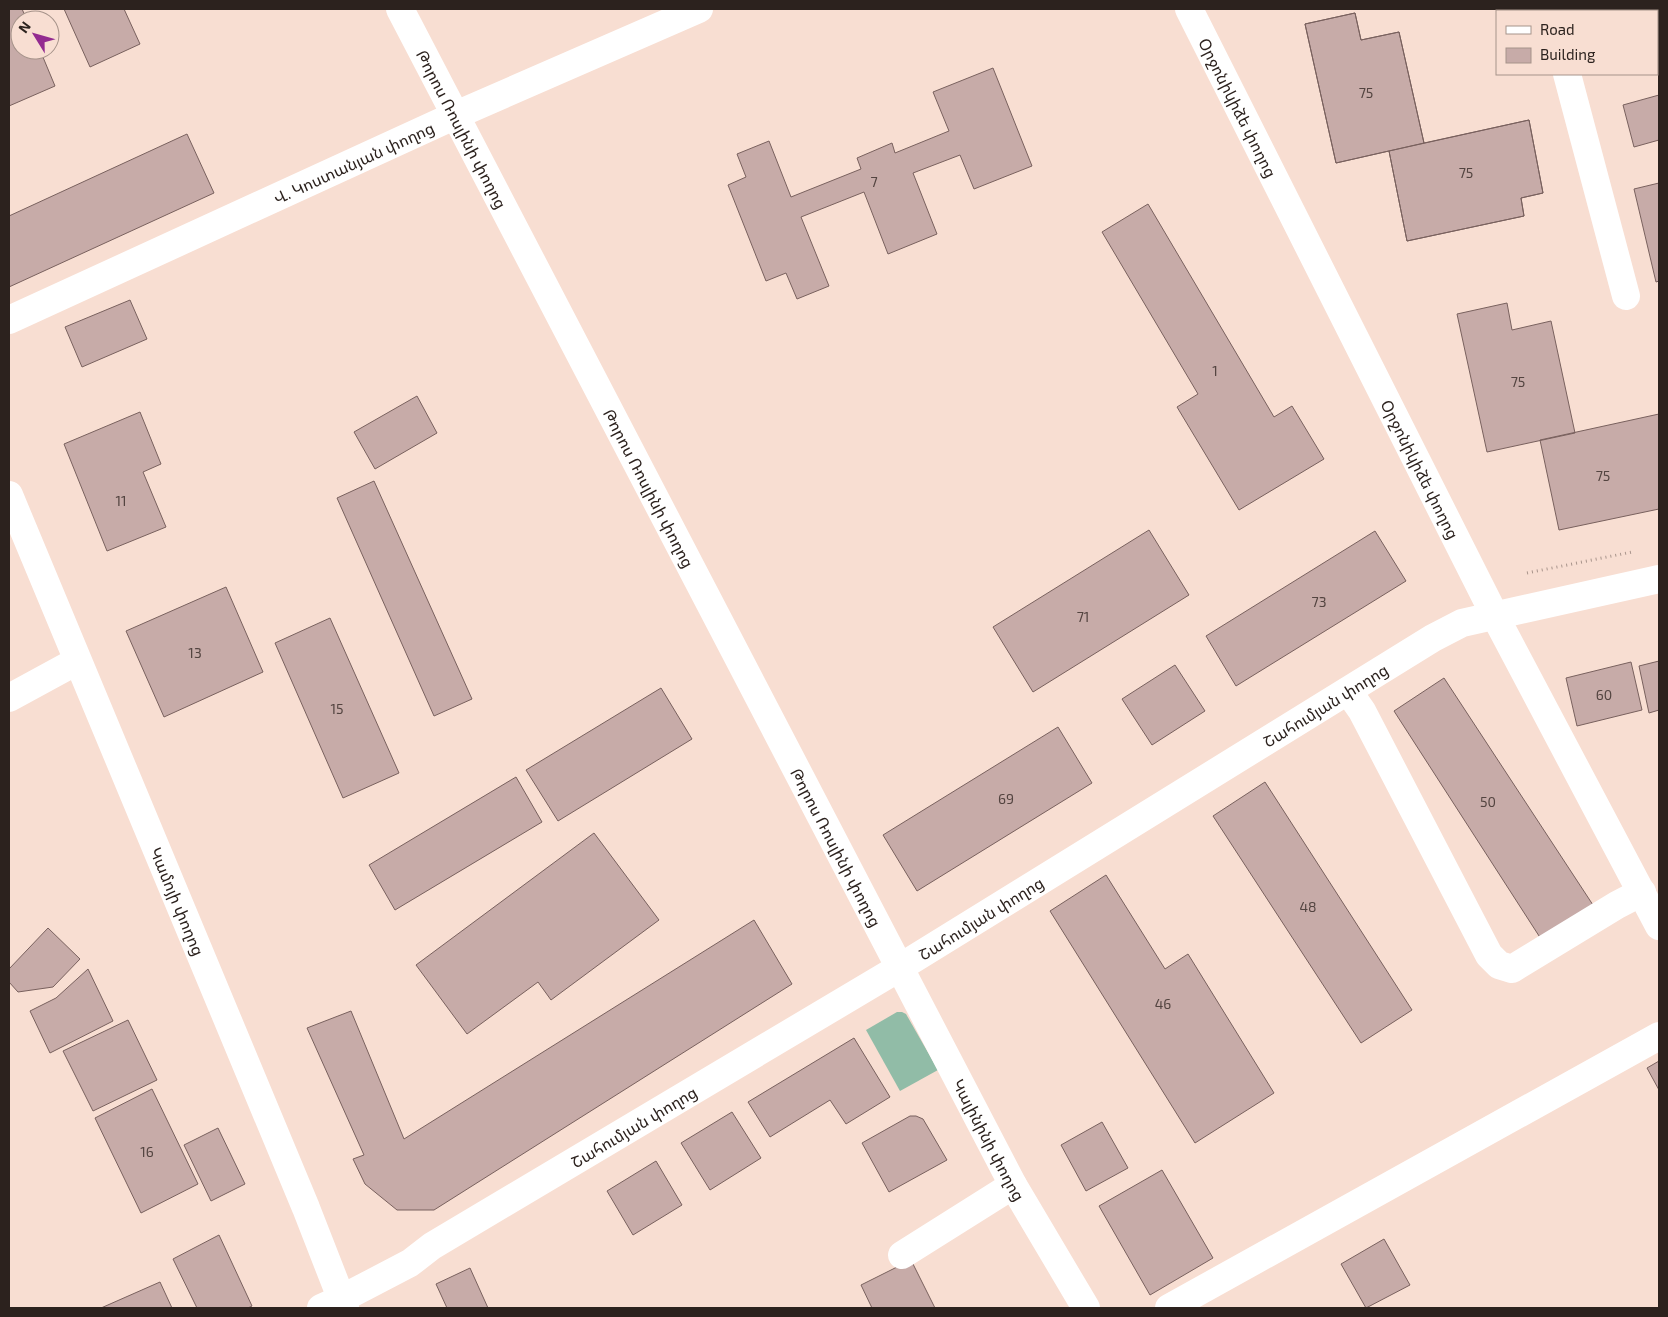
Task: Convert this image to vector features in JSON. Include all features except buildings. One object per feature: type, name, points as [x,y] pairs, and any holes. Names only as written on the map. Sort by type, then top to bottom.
[{"type":"street","name":"Թորոս Ռոսլինի փողոց","points":[[400,9],[899,968]]},
{"type":"street","name":"Վ. Կոստանյան փողոց","points":[[9,320],[456,115],[699,9]]},
{"type":"street","name":"Օրջոնիկիձե փողոց","points":[[1189,9],[1495,616],[1659,926]]},
{"type":"street","points":[[1567,75],[1626,296]]},
{"type":"street","name":"Կամոյի փողոց","points":[[9,495],[306,1208],[335,1305]]},
{"type":"street","name":"Շահումյան փողոց","points":[[335,1305],[410,1262],[440,1241],[899,968],[1434,638],[1462,623],[1659,579]]},
{"type":"street","points":[[9,698],[78,661]]},
{"type":"street","points":[[1348,691],[1362,711],[1488,956],[1499,965],[1512,969],[1617,905],[1642,892]]},
{"type":"street","name":"Կալինինի փողոց","points":[[899,968],[1013,1185],[1086,1308]]},
{"type":"street","points":[[1169,1308],[1659,1036]]},
{"type":"street","points":[[902,1255],[1013,1185]]},
{"type":"path","points":[[1528,573],[1640,551]]},
{"type":"green space","points":[[897,1012],[906,1014],[938,1070],[900,1091],[866,1030]]}]
